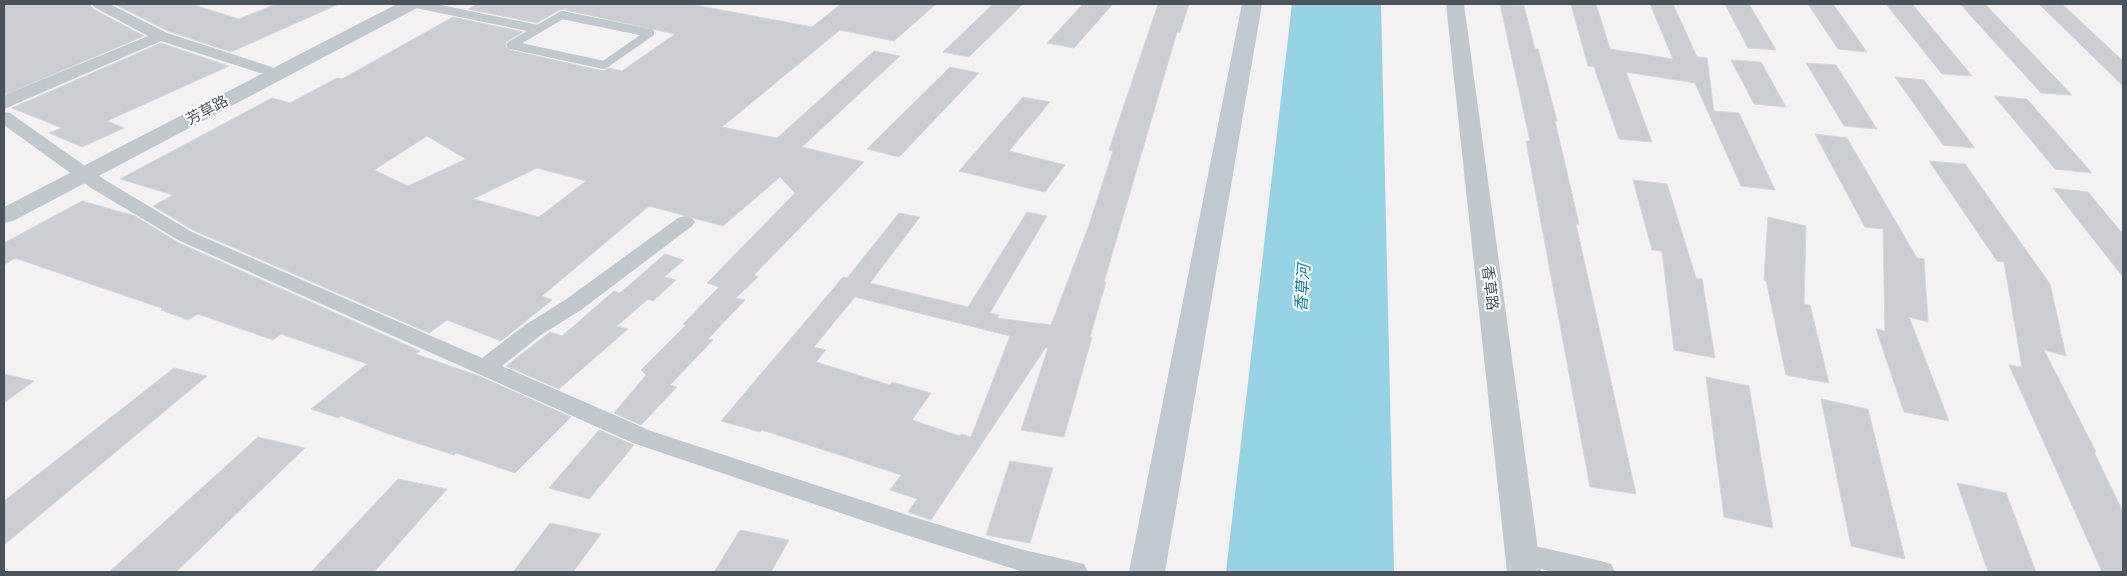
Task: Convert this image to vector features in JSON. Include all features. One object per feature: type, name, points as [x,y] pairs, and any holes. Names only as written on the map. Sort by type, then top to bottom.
[{"type":"main road","points":[[1147,572],[1252,4]]},
{"type":"street","points":[[99,4],[161,36],[266,70]]},
{"type":"street","name":"芳草路","points":[[4,216],[80,171],[266,70],[394,4]]},
{"type":"street","name":"芳草路","points":[[4,204],[80,171],[411,4]]},
{"type":"street","name":"香草路","points":[[1454,4],[1523,563]]},
{"type":"street","points":[[4,104],[13,98],[161,36]]},
{"type":"street","points":[[4,117],[98,184],[185,236],[642,437],[909,526],[1020,560],[1074,572]]},
{"type":"street","points":[[484,368],[533,330],[572,305],[685,222]]},
{"type":"street","points":[[1523,563],[1601,572]]},
{"type":"lane","points":[[416,4],[538,29],[562,15],[650,34],[604,65],[511,45],[538,29]]},
{"type":"water","name":"香草河","points":[[1292,4],[1381,4],[1394,572],[1226,572]]},
{"type":"building","points":[[4,4],[90,4],[93,9],[144,36],[4,95]]},
{"type":"building","points":[[114,4],[191,4],[239,19],[276,4],[339,4],[231,52],[168,31]]},
{"type":"building","points":[[478,4],[690,4],[812,27],[841,4],[936,4],[894,41],[840,30],[722,127],[777,138],[874,51],[900,56],[802,147],[864,162],[754,275],[758,277],[736,298],[745,300],[708,339],[713,340],[670,385],[677,387],[641,425],[614,413],[646,375],[641,370],[686,325],[683,324],[719,287],[707,283],[795,193],[780,177],[723,226],[649,206],[542,296],[552,300],[501,341],[447,320],[429,333],[193,230],[153,206],[173,195],[120,179],[272,98],[290,103],[337,78],[342,79],[453,17],[523,32],[506,42],[506,47],[510,50],[603,71],[609,68],[622,71],[675,34],[567,9],[559,10],[537,23],[468,9]],"holes":[[[427,136],[466,159],[408,186],[374,170]],[[537,168],[586,181],[539,217],[473,199]]]},
{"type":"building","points":[[993,4],[1023,4],[969,57],[943,52]]},
{"type":"building","points":[[1083,4],[1113,4],[1074,48],[1047,43]]},
{"type":"building","points":[[1158,4],[1189,4],[1180,32],[1177,32],[1104,282],[1106,282],[1090,337],[1092,337],[1064,437],[1021,430],[1048,348],[1046,347],[931,520],[908,512],[917,499],[890,490],[901,475],[762,430],[760,432],[721,421],[843,277],[847,278],[899,213],[920,217],[870,283],[968,307],[1027,212],[1047,216],[990,313],[999,315],[997,318],[1051,325],[1089,225],[1113,151],[1109,150]],"holes":[[[855,297],[1010,336],[971,437],[961,434],[960,436],[912,420],[931,393],[892,382],[890,385],[816,362],[826,350],[814,347]]]},
{"type":"building","points":[[1500,4],[1524,6],[1535,49],[1538,49],[1557,121],[1555,121],[1579,224],[1576,224],[1636,494],[1590,487],[1526,141],[1530,141]]},
{"type":"building","points":[[1571,4],[1596,4],[1610,49],[1673,59],[1650,4],[1673,4],[1697,57],[1707,58],[1714,111],[1739,113],[1775,190],[1741,186],[1695,83],[1626,72],[1652,142],[1619,139],[1594,67],[1588,66]]},
{"type":"building","points":[[1725,4],[1749,4],[1776,50],[1748,48]]},
{"type":"building","points":[[1808,4],[1833,4],[1867,52],[1838,49]]},
{"type":"building","points":[[1886,4],[1912,4],[1972,76],[1942,74]]},
{"type":"building","points":[[1960,4],[1985,4],[2072,95],[2041,93]]},
{"type":"building","points":[[2039,4],[2062,4],[2123,61],[2123,86]]},
{"type":"building","points":[[161,43],[229,66],[107,121],[124,128],[82,147],[49,133],[62,128],[12,108]]},
{"type":"building","points":[[1731,60],[1761,62],[1786,107],[1754,104]]},
{"type":"building","points":[[1806,63],[1836,65],[1877,129],[1844,126]]},
{"type":"building","points":[[950,67],[979,73],[899,157],[867,149]]},
{"type":"building","points":[[1895,77],[1924,80],[1975,148],[1943,145]]},
{"type":"building","points":[[1994,96],[2027,99],[2092,173],[2055,169]]},
{"type":"building","points":[[1023,97],[1050,102],[1009,151],[1065,165],[1045,192],[959,171]]},
{"type":"building","points":[[1815,134],[1847,138],[1917,258],[1924,259],[1928,322],[1909,317],[1949,421],[1904,412],[1876,329],[1885,331],[1883,229],[1865,227]]},
{"type":"building","points":[[1929,161],[1965,164],[2050,284],[2066,356],[2044,350],[2096,452],[2094,452],[2123,512],[2123,572],[2102,572],[2009,365],[2022,367],[2004,262],[1997,261]]},
{"type":"building","points":[[1633,180],[1667,184],[1696,278],[1702,279],[1715,358],[1674,350],[1662,251],[1652,250]]},
{"type":"building","points":[[2053,188],[2088,192],[2123,234],[2123,277]]},
{"type":"building","points":[[82,201],[135,216],[177,242],[420,351],[416,354],[479,376],[571,417],[515,473],[456,453],[454,455],[389,434],[341,416],[338,418],[311,409],[367,364],[281,334],[273,340],[198,314],[188,320],[161,310],[164,309],[15,258],[4,265],[4,243]]},
{"type":"building","points":[[1768,217],[1806,226],[1804,304],[1810,305],[1829,383],[1786,375],[1766,280],[1764,280]]},
{"type":"building","points":[[665,254],[684,260],[664,277],[676,280],[653,301],[648,299],[617,326],[628,329],[559,389],[506,366],[550,332],[562,336],[614,291],[620,293]]},
{"type":"building","points":[[174,368],[207,376],[4,545],[4,501]]},
{"type":"building","points":[[4,374],[34,381],[4,403]]},
{"type":"building","points":[[1706,377],[1749,386],[1773,528],[1724,517]]},
{"type":"building","points":[[1821,399],[1868,409],[1905,559],[1851,546]]},
{"type":"building","points":[[599,430],[634,445],[589,499],[549,488]]},
{"type":"building","points":[[258,437],[305,448],[176,572],[109,572]]},
{"type":"building","points":[[1010,461],[1053,468],[1030,543],[986,535]]},
{"type":"building","points":[[398,479],[447,489],[374,572],[311,572]]},
{"type":"building","points":[[1957,483],[2006,493],[2036,572],[1988,572]]},
{"type":"building","points":[[550,523],[601,534],[573,572],[513,572]]},
{"type":"building","points":[[740,530],[789,540],[771,572],[714,572]]}]
